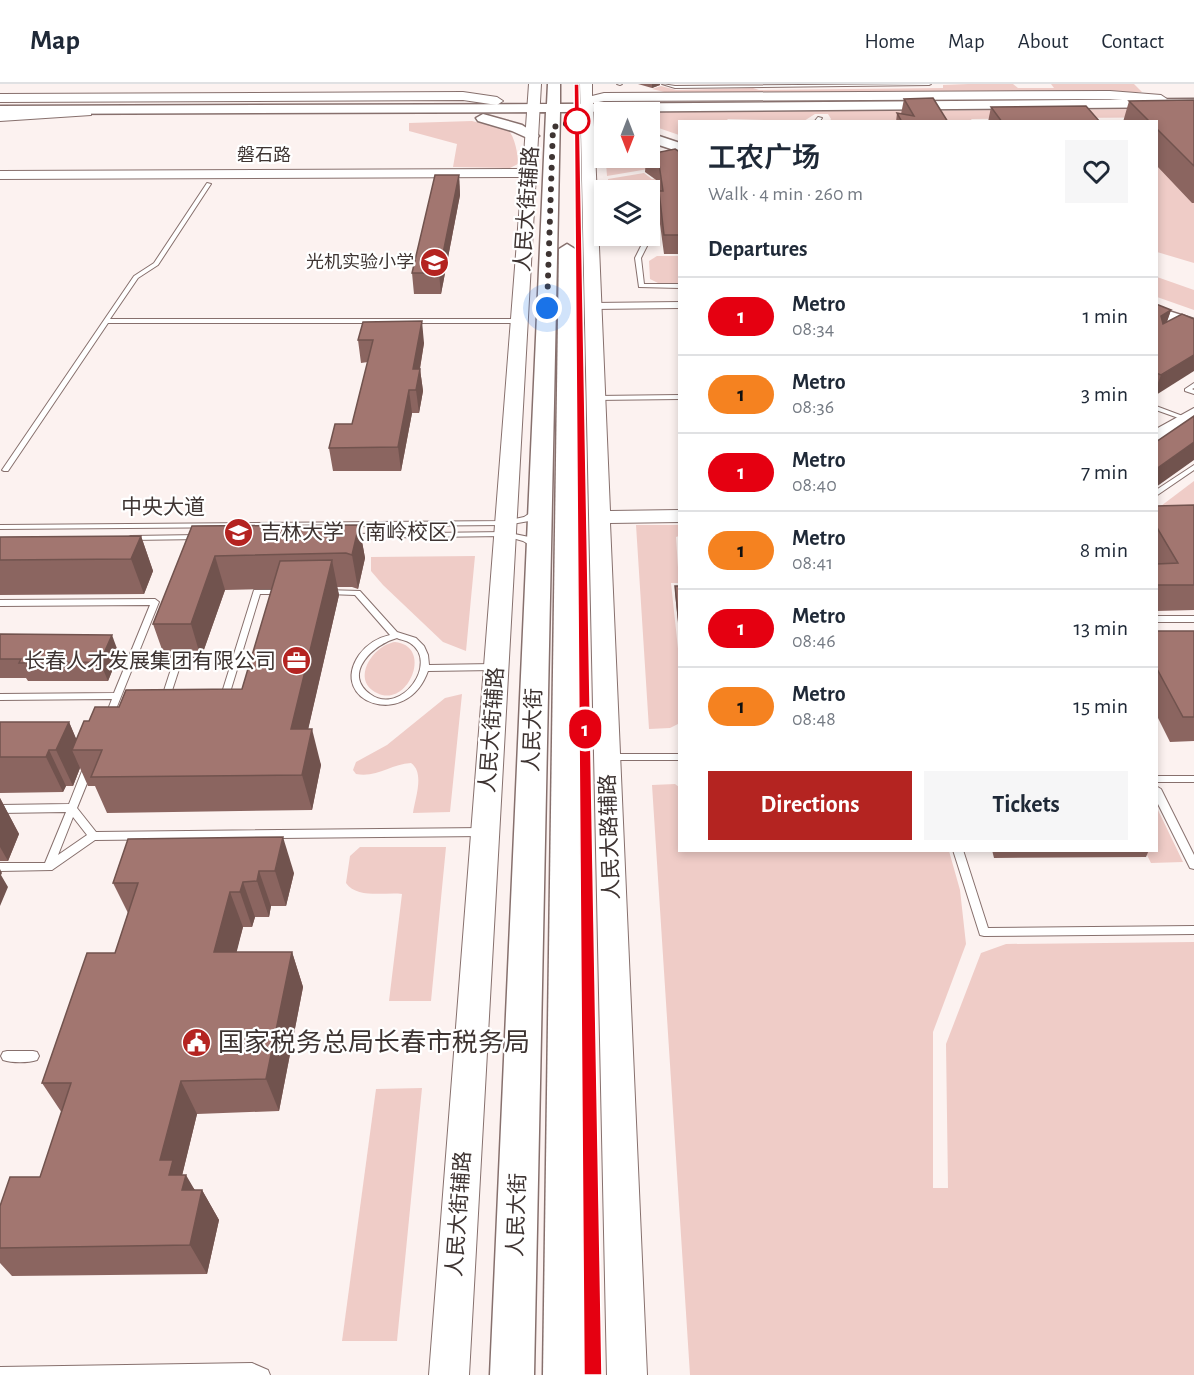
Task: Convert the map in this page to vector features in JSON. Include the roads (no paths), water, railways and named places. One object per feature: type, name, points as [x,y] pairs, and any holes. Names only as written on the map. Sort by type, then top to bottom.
[{"type":"main road","points":[[619,84],[666,101],[1194,101]]},
{"type":"main road","points":[[1145,84],[1161,99]]},
{"type":"main road","points":[[0,104],[497,94],[572,106],[666,101],[1110,95],[1194,101]]},
{"type":"main road","points":[[0,98],[497,94]]},
{"type":"main road","points":[[0,110],[93,112],[443,110],[572,106],[1161,99]]},
{"type":"main road","points":[[660,106],[666,101]]},
{"type":"main road","name":"人民大街辅路","points":[[449,1375],[532,136],[572,106]]},
{"type":"main road","name":"人民大路辅路","points":[[572,106],[594,206]]},
{"type":"main road","name":"人民大街","points":[[512,1375],[540,511],[572,106]]},
{"type":"main road","name":"人民大街","points":[[565,1375],[572,106]]},
{"type":"main road","points":[[443,110],[465,112],[517,128],[532,136]]},
{"type":"main road","points":[[0,117],[93,112]]},
{"type":"main road","points":[[660,138],[678,142]]},
{"type":"main road","points":[[660,139],[678,147]]},
{"type":"main road","name":"磐石路","points":[[0,175],[529,173]]},
{"type":"main road","name":"人民大路辅路","points":[[597,246],[593,306],[627,1375]]},
{"type":"main road","points":[[1158,307],[1189,323]]},
{"type":"main road","points":[[1158,313],[1189,323]]},
{"type":"main road","points":[[1158,437],[1192,415]]},
{"type":"main road","points":[[600,517],[678,516]]},
{"type":"street","points":[[593,306],[678,305]]},
{"type":"lane","points":[[664,84],[675,87],[929,84]]},
{"type":"lane","points":[[6,470],[136,276],[156,264],[209,184]]},
{"type":"lane","points":[[644,246],[638,258],[641,286],[678,286]]},
{"type":"lane","points":[[106,321],[519,321]]},
{"type":"lane","points":[[1194,385],[1187,390],[1194,392]]},
{"type":"lane","points":[[596,398],[678,397]]},
{"type":"lane","points":[[1158,408],[1192,415]]},
{"type":"lane","points":[[1158,493],[1194,467]]},
{"type":"lane","name":"中央大道","points":[[346,536],[505,529],[540,511]]},
{"type":"lane","name":"中央大道","points":[[0,527],[505,529],[526,539],[539,550]]},
{"type":"lane","name":"中央大道","points":[[119,538],[203,537]]},
{"type":"lane","points":[[214,699],[225,699],[257,592],[293,592]]},
{"type":"lane","points":[[317,592],[357,593],[396,636]]},
{"type":"lane","points":[[0,603],[155,602],[105,727]]},
{"type":"lane","points":[[1158,619],[1194,619]]},
{"type":"lane","points":[[396,636],[408,638],[418,645],[424,655],[425,668],[417,687],[399,700],[378,702],[362,693],[356,675],[361,656],[376,641],[396,636]]},
{"type":"lane","points":[[174,700],[164,700],[176,666]]},
{"type":"lane","points":[[425,668],[496,667]]},
{"type":"lane","points":[[0,697],[117,696]]},
{"type":"lane","points":[[48,867],[92,757]]},
{"type":"lane","points":[[608,757],[678,757]]},
{"type":"lane","points":[[1158,779],[1194,779]]},
{"type":"lane","points":[[1158,793],[1194,865]]},
{"type":"lane","points":[[71,808],[93,836]]},
{"type":"lane","points":[[0,809],[71,808]]},
{"type":"lane","points":[[0,867],[48,867],[93,836],[485,832]]},
{"type":"lane","points":[[959,852],[984,932],[1194,930]]},
{"type":"lane","points":[[7,1056],[33,1056]]},
{"type":"lane","points":[[0,1374],[252,1370],[263,1375]]},
{"type":"metro line","name":"1","points":[[576,84],[593,1375]]},
{"type":"place","name":"光机实验小学","points":[[435,263]]},
{"type":"place","name":"吉林大学（南岭校区）","points":[[239,532]]},
{"type":"place","name":"长春人才发展集团有限公司","points":[[297,661]]},
{"type":"place","name":"国家税务总局长春市税务局","points":[[197,1043]]}]
